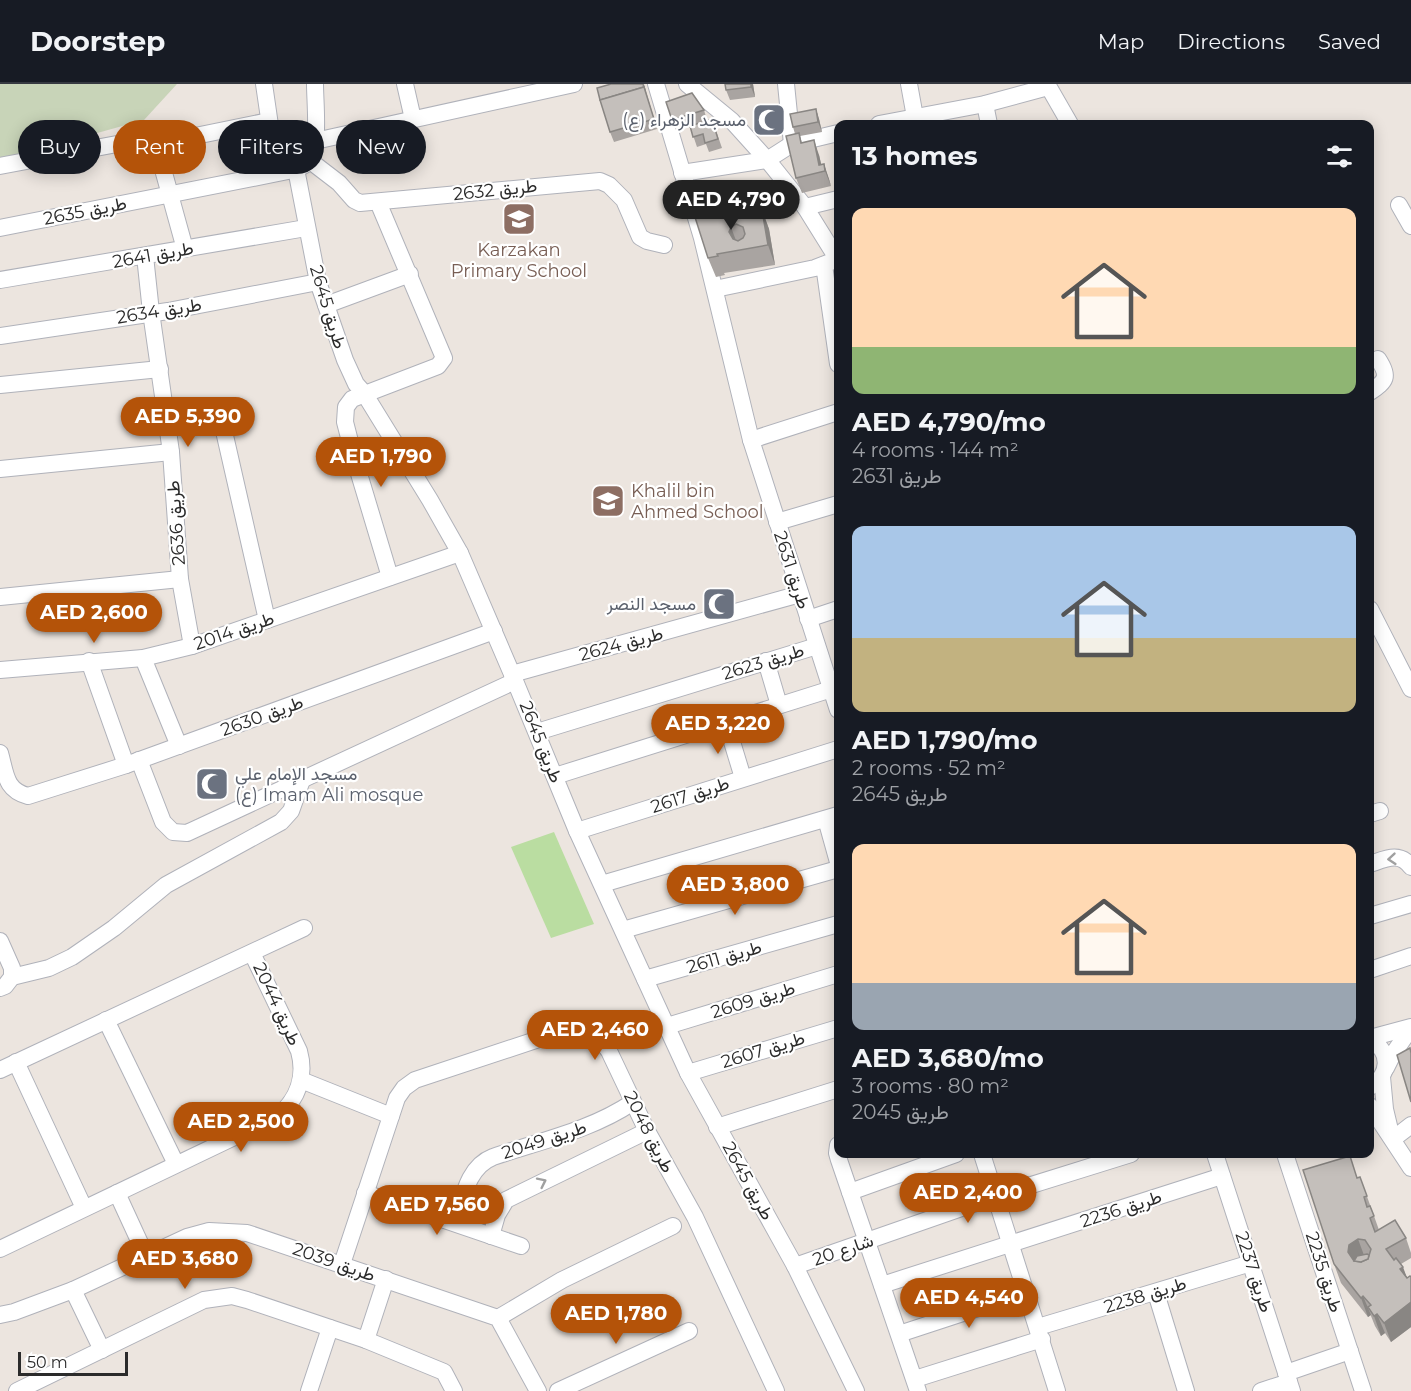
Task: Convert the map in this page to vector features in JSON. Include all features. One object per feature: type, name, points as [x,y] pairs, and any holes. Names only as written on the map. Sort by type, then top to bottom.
[{"type":"street","name":"طريق 2645","points":[[264,84],[269,120]]},
{"type":"street","points":[[315,84],[315,120]]},
{"type":"street","points":[[405,84],[413,119]]},
{"type":"street","points":[[324,139],[574,84]]},
{"type":"street","name":"طريق 2631","points":[[656,84],[702,238],[751,440],[817,646],[834,686]]},
{"type":"street","points":[[687,84],[732,121],[766,160],[805,207],[834,261],[715,289]]},
{"type":"street","points":[[786,84],[792,144]]},
{"type":"street","points":[[909,84],[915,117]]},
{"type":"street","points":[[900,120],[985,104],[1048,85],[1068,120]]},
{"type":"street","points":[[985,104],[988,120]]},
{"type":"street","points":[[682,173],[766,160],[792,144],[834,134]]},
{"type":"street","points":[[0,166],[113,145]]},
{"type":"street","points":[[164,174],[185,249]]},
{"type":"street","name":"طريق 2635","points":[[0,228],[259,174]]},
{"type":"street","name":"طريق 2645","points":[[303,174],[306,228],[318,282],[345,360],[356,384],[364,393],[430,500],[460,553],[577,831],[688,1073],[795,1266],[856,1391]]},
{"type":"street","name":"طريق 2632","points":[[322,174],[339,183],[354,200],[360,203],[600,182],[609,185],[624,200],[640,237],[664,245]]},
{"type":"street","points":[[805,207],[834,200]]},
{"type":"street","points":[[378,202],[410,274],[432,333],[444,354],[443,362],[438,366],[364,393],[349,403],[345,417],[354,457],[390,577]]},
{"type":"street","points":[[1399,205],[1411,226]]},
{"type":"street","name":"طريق 2641","points":[[0,280],[306,228]]},
{"type":"street","name":"طريق 2636","points":[[145,256],[171,452],[180,579],[192,646]]},
{"type":"street","points":[[326,305],[410,274]]},
{"type":"street","name":"طريق 2634","points":[[0,336],[318,282]]},
{"type":"street","points":[[1374,389],[1383,383],[1385,377],[1385,370],[1378,359]]},
{"type":"street","points":[[0,385],[160,369]]},
{"type":"street","points":[[751,440],[834,413]]},
{"type":"street","points":[[221,418],[267,620]]},
{"type":"street","points":[[0,469],[171,452]]},
{"type":"street","points":[[777,522],[834,505]]},
{"type":"street","name":"طريق 2014","points":[[0,670],[143,658],[192,646],[460,553]]},
{"type":"street","points":[[0,597],[180,579]]},
{"type":"street","name":"طريق 2624","points":[[133,762],[167,828],[180,834],[187,833],[514,677],[800,594]]},
{"type":"street","name":"طريق 2623","points":[[808,619],[834,610]]},
{"type":"street","points":[[1374,620],[1411,689]]},
{"type":"street","name":"طريق 2630","points":[[0,753],[10,786],[18,793],[28,796],[179,746],[494,631]]},
{"type":"street","name":"طريق 2623","points":[[537,732],[817,646]]},
{"type":"street","points":[[143,658],[179,746]]},
{"type":"street","points":[[89,661],[133,762]]},
{"type":"street","points":[[766,661],[779,705]]},
{"type":"street","points":[[555,776],[834,688]]},
{"type":"street","points":[[726,722],[742,777]]},
{"type":"street","name":"طريق 2617","points":[[577,831],[834,749]]},
{"type":"street","points":[[6,983],[49,968],[72,957],[114,928],[166,885],[281,822],[291,811],[302,780]]},
{"type":"street","points":[[602,884],[832,817],[834,832]]},
{"type":"street","points":[[1374,863],[1400,857],[1411,867]]},
{"type":"street","points":[[623,930],[834,870]]},
{"type":"street","points":[[1374,915],[1411,904]]},
{"type":"street","name":"طريق 2611","points":[[645,979],[834,925]]},
{"type":"street","name":"طريق 2044","points":[[0,1070],[304,928]]},
{"type":"street","points":[[0,941],[12,968],[6,983]]},
{"type":"street","name":"طريق 2044","points":[[0,1249],[278,1116],[289,1107],[301,1080],[302,1063],[299,1051],[252,952]]},
{"type":"street","points":[[1374,969],[1411,956]]},
{"type":"street","name":"طريق 2609","points":[[667,1026],[834,975]]},
{"type":"street","points":[[106,1020],[176,1164]]},
{"type":"street","name":"طريق 2048","points":[[342,1264],[397,1098],[404,1088],[416,1080],[569,1029],[582,1027],[594,1031],[603,1041],[647,1131],[695,1217],[776,1391]]},
{"type":"street","points":[[1374,1038],[1411,1027]]},
{"type":"street","points":[[1379,1077],[1411,1027]]},
{"type":"street","name":"طريق 2607","points":[[688,1073],[834,1029]]},
{"type":"street","points":[[1374,1042],[1384,1052],[1379,1077],[1393,1139]]},
{"type":"street","points":[[16,1062],[84,1208]]},
{"type":"street","points":[[301,1080],[391,1116]]},
{"type":"street","points":[[717,1127],[834,1090]]},
{"type":"street","name":"طريق 2049","points":[[454,1223],[472,1174],[480,1163],[595,1123],[633,1102]]},
{"type":"street","points":[[1374,1112],[1411,1168]]},
{"type":"street","points":[[1393,1139],[1411,1125]]},
{"type":"street","name":"طريق 2049","points":[[491,1236],[497,1215],[506,1200],[647,1131]]},
{"type":"street","points":[[839,1158],[916,1385]]},
{"type":"street","points":[[850,1192],[945,1158]]},
{"type":"street","points":[[983,1158],[1057,1391]]},
{"type":"street","name":"شارع 20","points":[[795,1266],[996,1196],[1118,1158]]},
{"type":"street","name":"طريق 2237","points":[[1216,1158],[1289,1382]]},
{"type":"street","name":"طريق 2235","points":[[1286,1158],[1363,1391]]},
{"type":"street","name":"طريق 2236","points":[[882,1285],[1222,1176]]},
{"type":"street","points":[[117,1193],[146,1256]]},
{"type":"street","points":[[365,1193],[521,1246]]},
{"type":"street","points":[[538,1391],[498,1318],[562,1280],[673,1226]]},
{"type":"street","name":"طريق 2039","points":[[0,1324],[7,1313],[73,1290],[187,1237],[228,1231],[247,1233],[498,1318]]},
{"type":"street","name":"طريق 2238","points":[[916,1385],[1040,1333],[1251,1263]]},
{"type":"street","points":[[366,1340],[386,1279]]},
{"type":"street","points":[[73,1290],[102,1350]]},
{"type":"street","points":[[899,1334],[1027,1292]]},
{"type":"street","points":[[1156,1293],[1186,1391]]},
{"type":"street","points":[[17,1391],[204,1300],[232,1296],[366,1340],[444,1372],[454,1391]]},
{"type":"street","points":[[309,1391],[330,1328]]},
{"type":"street","points":[[558,1391],[689,1331]]},
{"type":"street","points":[[1261,1391],[1289,1382],[1350,1351]]},
{"type":"green space","points":[[0,84],[177,84],[144,120],[113,120],[113,129],[101,132],[101,120],[18,120],[18,155],[0,160]]},
{"type":"green space","points":[[554,832],[594,924],[551,938],[511,847]]},
{"type":"building","points":[[611,84],[643,84],[644,87],[600,100],[597,88]]},
{"type":"building","points":[[725,84],[751,84],[751,87],[726,90]]},
{"type":"building","points":[[644,87],[654,119],[610,132],[600,100]]},
{"type":"building","points":[[692,93],[704,110],[672,120],[666,102]]},
{"type":"building","points":[[816,109],[818,122],[793,127],[790,114]]},
{"type":"building","points":[[712,119],[718,139],[705,143],[703,134],[693,137],[690,126]]},
{"type":"building","points":[[799,133],[801,143],[814,140],[819,165],[824,164],[825,171],[796,178],[786,136]]},
{"type":"building","points":[[728,209],[729,215],[762,210],[768,245],[717,254],[718,256],[708,258],[694,214],[710,210],[710,212]],"holes":[[[736,224],[743,227],[745,234],[743,238],[738,241],[733,239],[729,232],[731,227]]]},
{"type":"building","points":[[1410,1048],[1411,1053],[1411,1102],[1397,1055]]},
{"type":"building","points":[[1351,1158],[1357,1178],[1360,1177],[1367,1196],[1364,1197],[1367,1207],[1370,1206],[1374,1216],[1370,1218],[1375,1232],[1395,1220],[1406,1238],[1386,1249],[1403,1267],[1400,1269],[1407,1278],[1411,1277],[1411,1302],[1384,1323],[1377,1314],[1374,1316],[1368,1307],[1371,1305],[1363,1296],[1361,1298],[1334,1264],[1303,1170]],"holes":[[[1358,1239],[1365,1240],[1371,1249],[1368,1259],[1361,1262],[1354,1261],[1348,1252],[1349,1245]]]},
{"type":"building","points":[[1367,1254],[1368,1259],[1361,1262],[1354,1261],[1357,1256]]},
{"type":"place","name":"مسجد الزهراء (ع)","points":[[769,120]]},
{"type":"place","name":"Karzakan Primary School","points":[[519,219]]},
{"type":"place","name":"Khalil bin Ahmed School","points":[[608,501]]},
{"type":"place","name":"مسجد النصر","points":[[719,604]]},
{"type":"place","name":"مسجد الإمام علي (ع) Imam Ali mosque","points":[[212,784]]}]
